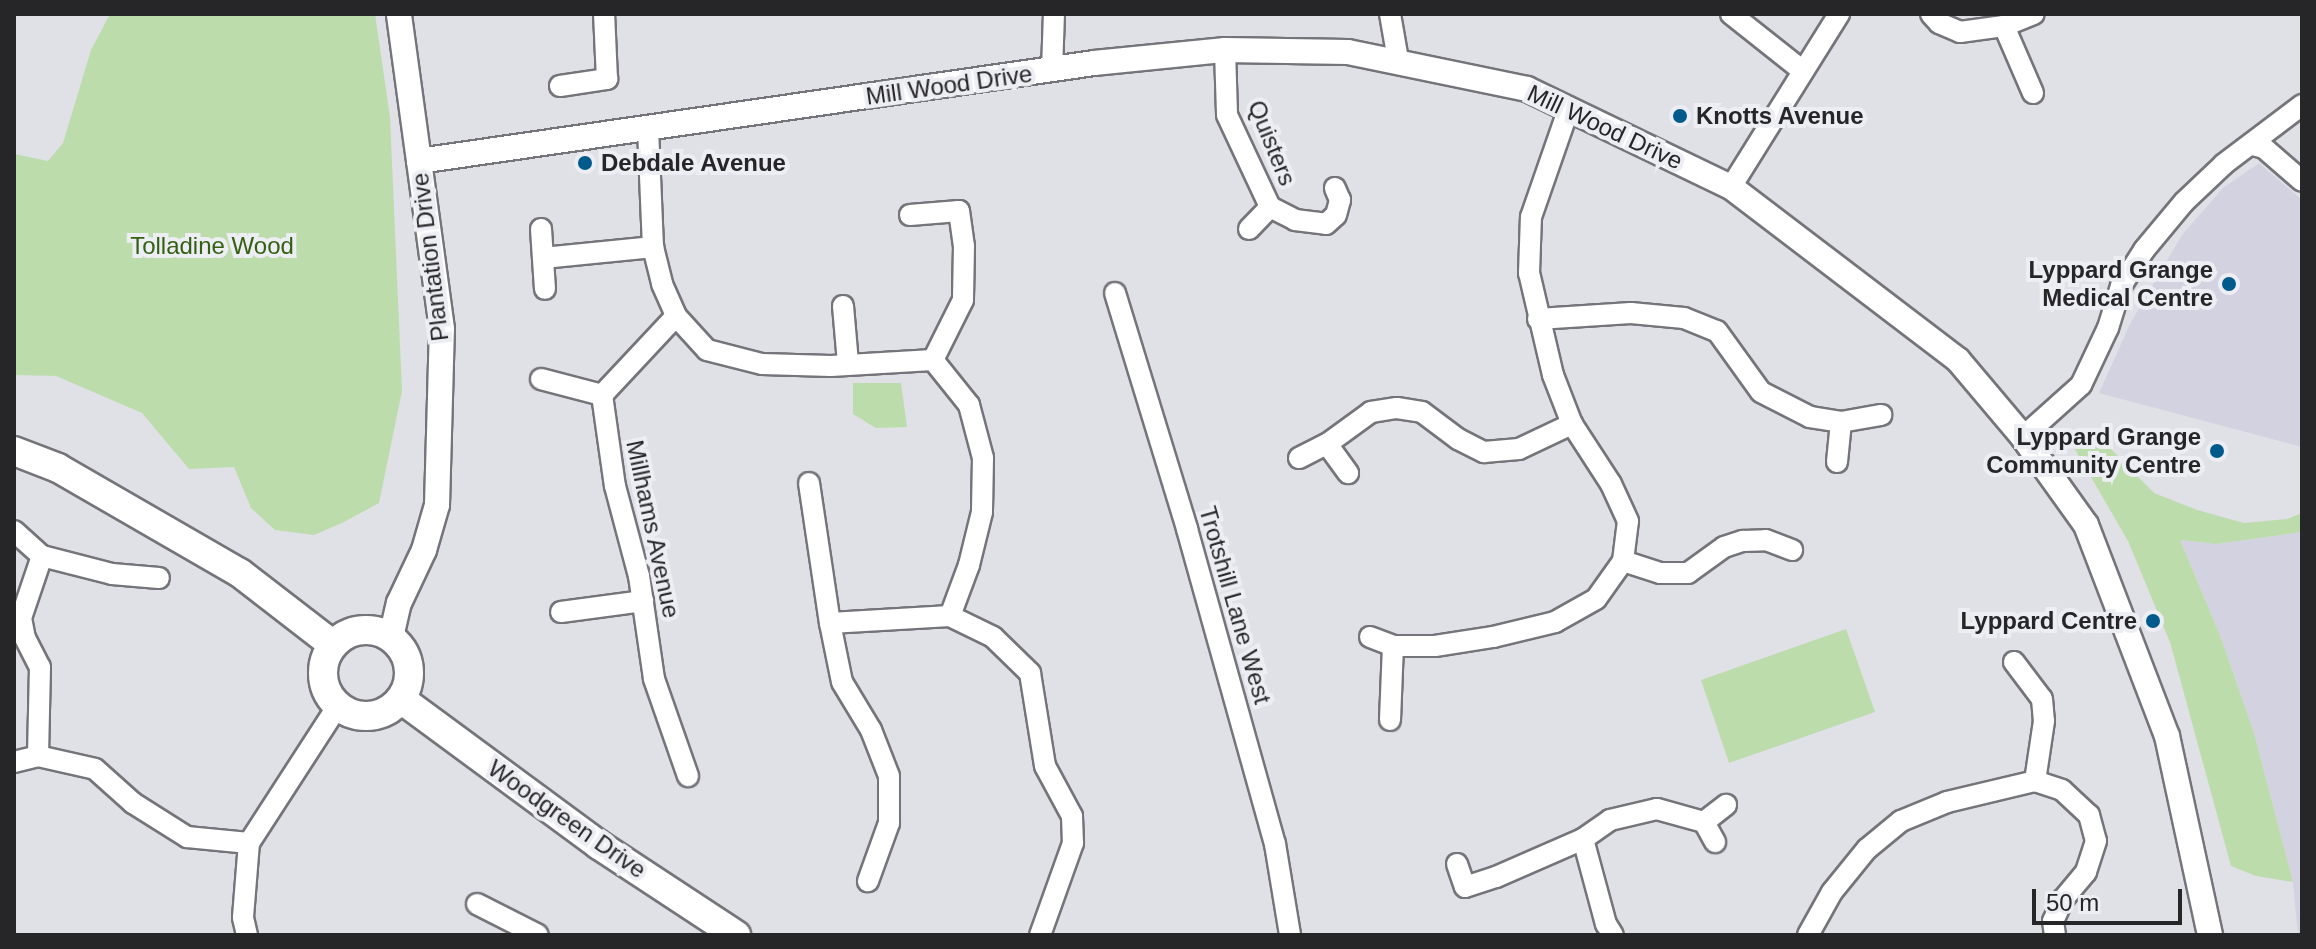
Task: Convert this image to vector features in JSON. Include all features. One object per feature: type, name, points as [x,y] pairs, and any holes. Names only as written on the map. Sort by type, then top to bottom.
[{"type":"main road","points":[[14,451],[58,468],[240,573],[332,644]]},
{"type":"main road","points":[[375,630],[391,637],[407,656],[410,679],[401,699],[383,714],[356,717],[337,707],[323,685],[322,663],[332,644],[351,631],[375,630]]},
{"type":"main road","name":"Woodgreen Drive","points":[[401,699],[599,845],[736,935]]},
{"type":"street","name":"Plantation Drive","points":[[391,637],[399,603],[424,550],[440,484],[442,329],[399,14]]},
{"type":"street","points":[[560,86],[607,79],[604,14]]},
{"type":"street","points":[[1052,70],[1054,14]]},
{"type":"street","points":[[1390,14],[1398,60]]},
{"type":"street","points":[[1731,14],[1803,71]]},
{"type":"street","points":[[1731,187],[1839,14]]},
{"type":"street","points":[[1931,14],[1939,23],[1960,32],[2004,26],[2034,14]]},
{"type":"street","points":[[2004,26],[2033,93]]},
{"type":"street","name":"Mill Wood Drive","points":[[419,161],[1052,70],[1225,50],[1348,52],[1527,89],[1731,187],[1958,360],[2023,437],[2086,525],[2167,736],[2210,935]]},
{"type":"street","name":"Quisters","points":[[1225,50],[1227,115],[1270,207],[1295,220],[1326,224],[1336,215],[1340,200],[1335,188]]},
{"type":"street","points":[[2253,145],[2302,105]]},
{"type":"street","points":[[1370,637],[1393,646],[1447,644],[1555,622],[1596,599],[1623,561],[1628,521],[1611,484],[1572,424],[1553,375],[1529,273],[1531,217],[1569,108]]},
{"type":"street","points":[[648,128],[653,247],[662,284],[676,316],[707,350],[762,364],[933,360]]},
{"type":"street","points":[[2023,437],[2081,385],[2108,328],[2121,286],[2144,250],[2184,202],[2224,164],[2244,146],[2253,145],[2264,148],[2302,181]]},
{"type":"street","name":"Quisters","points":[[1249,229],[1270,207]]},
{"type":"street","points":[[910,215],[959,211],[964,246],[963,300],[933,360]]},
{"type":"street","points":[[541,229],[545,289]]},
{"type":"street","points":[[543,258],[653,247]]},
{"type":"street","name":"Trotshill Lane West","points":[[1115,293],[1187,529],[1275,844],[1290,935]]},
{"type":"street","points":[[843,306],[848,363]]},
{"type":"street","points":[[1538,319],[1631,313],[1684,318],[1717,331],[1761,392],[1810,417],[1841,422],[1881,415]]},
{"type":"street","points":[[541,379],[602,395],[676,316]]},
{"type":"street","points":[[933,360],[969,405],[983,458],[982,512],[969,565],[950,616]]},
{"type":"street","name":"Millhams Avenue","points":[[602,395],[615,486],[643,601],[654,679],[688,776]]},
{"type":"street","points":[[1299,458],[1327,444],[1371,412],[1397,408],[1422,412],[1458,439],[1484,452],[1519,449],[1572,424]]},
{"type":"street","points":[[1837,462],[1841,422]]},
{"type":"street","points":[[1327,444],[1348,473]]},
{"type":"street","points":[[809,483],[842,682],[871,730],[889,776],[889,823],[868,881]]},
{"type":"street","points":[[14,531],[42,556],[112,574],[159,578]]},
{"type":"street","points":[[1623,561],[1660,573],[1688,573],[1724,547],[1743,541],[1766,540],[1792,550]]},
{"type":"street","points":[[38,756],[40,667],[25,638],[21,618],[42,556]]},
{"type":"street","points":[[561,612],[643,601]]},
{"type":"street","points":[[830,623],[950,616],[993,637],[1030,673],[1045,766],[1072,816],[1073,843],[1040,935]]},
{"type":"street","points":[[1390,720],[1393,646]]},
{"type":"street","points":[[2014,662],[2042,699],[2044,721],[2035,781]]},
{"type":"street","points":[[247,935],[243,917],[249,843],[337,707]]},
{"type":"street","points":[[14,762],[38,756],[95,769],[133,803],[187,837],[249,843]]},
{"type":"street","points":[[1808,935],[1832,892],[1867,849],[1901,821],[1947,802],[2035,781],[2062,790],[2089,815],[2096,841],[2086,872],[2063,899],[2053,921],[2055,935]]},
{"type":"street","points":[[1704,822],[1726,805]]},
{"type":"street","points":[[1457,864],[1465,887],[1496,877],[1583,839],[1610,820],[1649,810],[1673,811],[1704,822],[1715,842]]},
{"type":"street","points":[[1583,839],[1606,924],[1613,935]]},
{"type":"street","points":[[477,904],[538,935]]},
{"type":"shaded area","points":[[2259,163],[2302,200],[2302,447],[2099,393],[2130,324],[2182,235],[2223,188]]},
{"type":"shaded area","points":[[2302,532],[2302,935],[2298,935],[2293,882],[2254,733],[2221,638],[2180,540],[2216,544]]},
{"type":"green space","name":"Tolladine Wood","points":[[110,14],[375,14],[390,117],[402,391],[379,503],[314,535],[275,530],[251,508],[234,467],[189,469],[142,413],[56,376],[14,375],[14,154],[48,161],[63,143],[91,50]]},
{"type":"green space","points":[[853,383],[901,383],[907,427],[876,428],[853,414]]},
{"type":"green space","points":[[2082,430],[2108,446],[2154,493],[2197,510],[2244,523],[2287,519],[2302,513],[2302,532],[2216,544],[2180,540],[2221,638],[2254,733],[2293,882],[2256,876],[2231,866],[2170,642],[2128,541],[2073,446]]},
{"type":"green space","points":[[1846,629],[1875,712],[1729,763],[1701,680]]},
{"type":"place","name":"Knotts Avenue","points":[[1680,116]]},
{"type":"place","name":"Debdale Avenue","points":[[585,163]]},
{"type":"place","name":"Lyppard Grange Medical Centre","points":[[2229,284]]},
{"type":"place","name":"Lyppard Grange Community Centre","points":[[2217,451]]},
{"type":"place","name":"Lyppard Centre","points":[[2153,621]]}]
